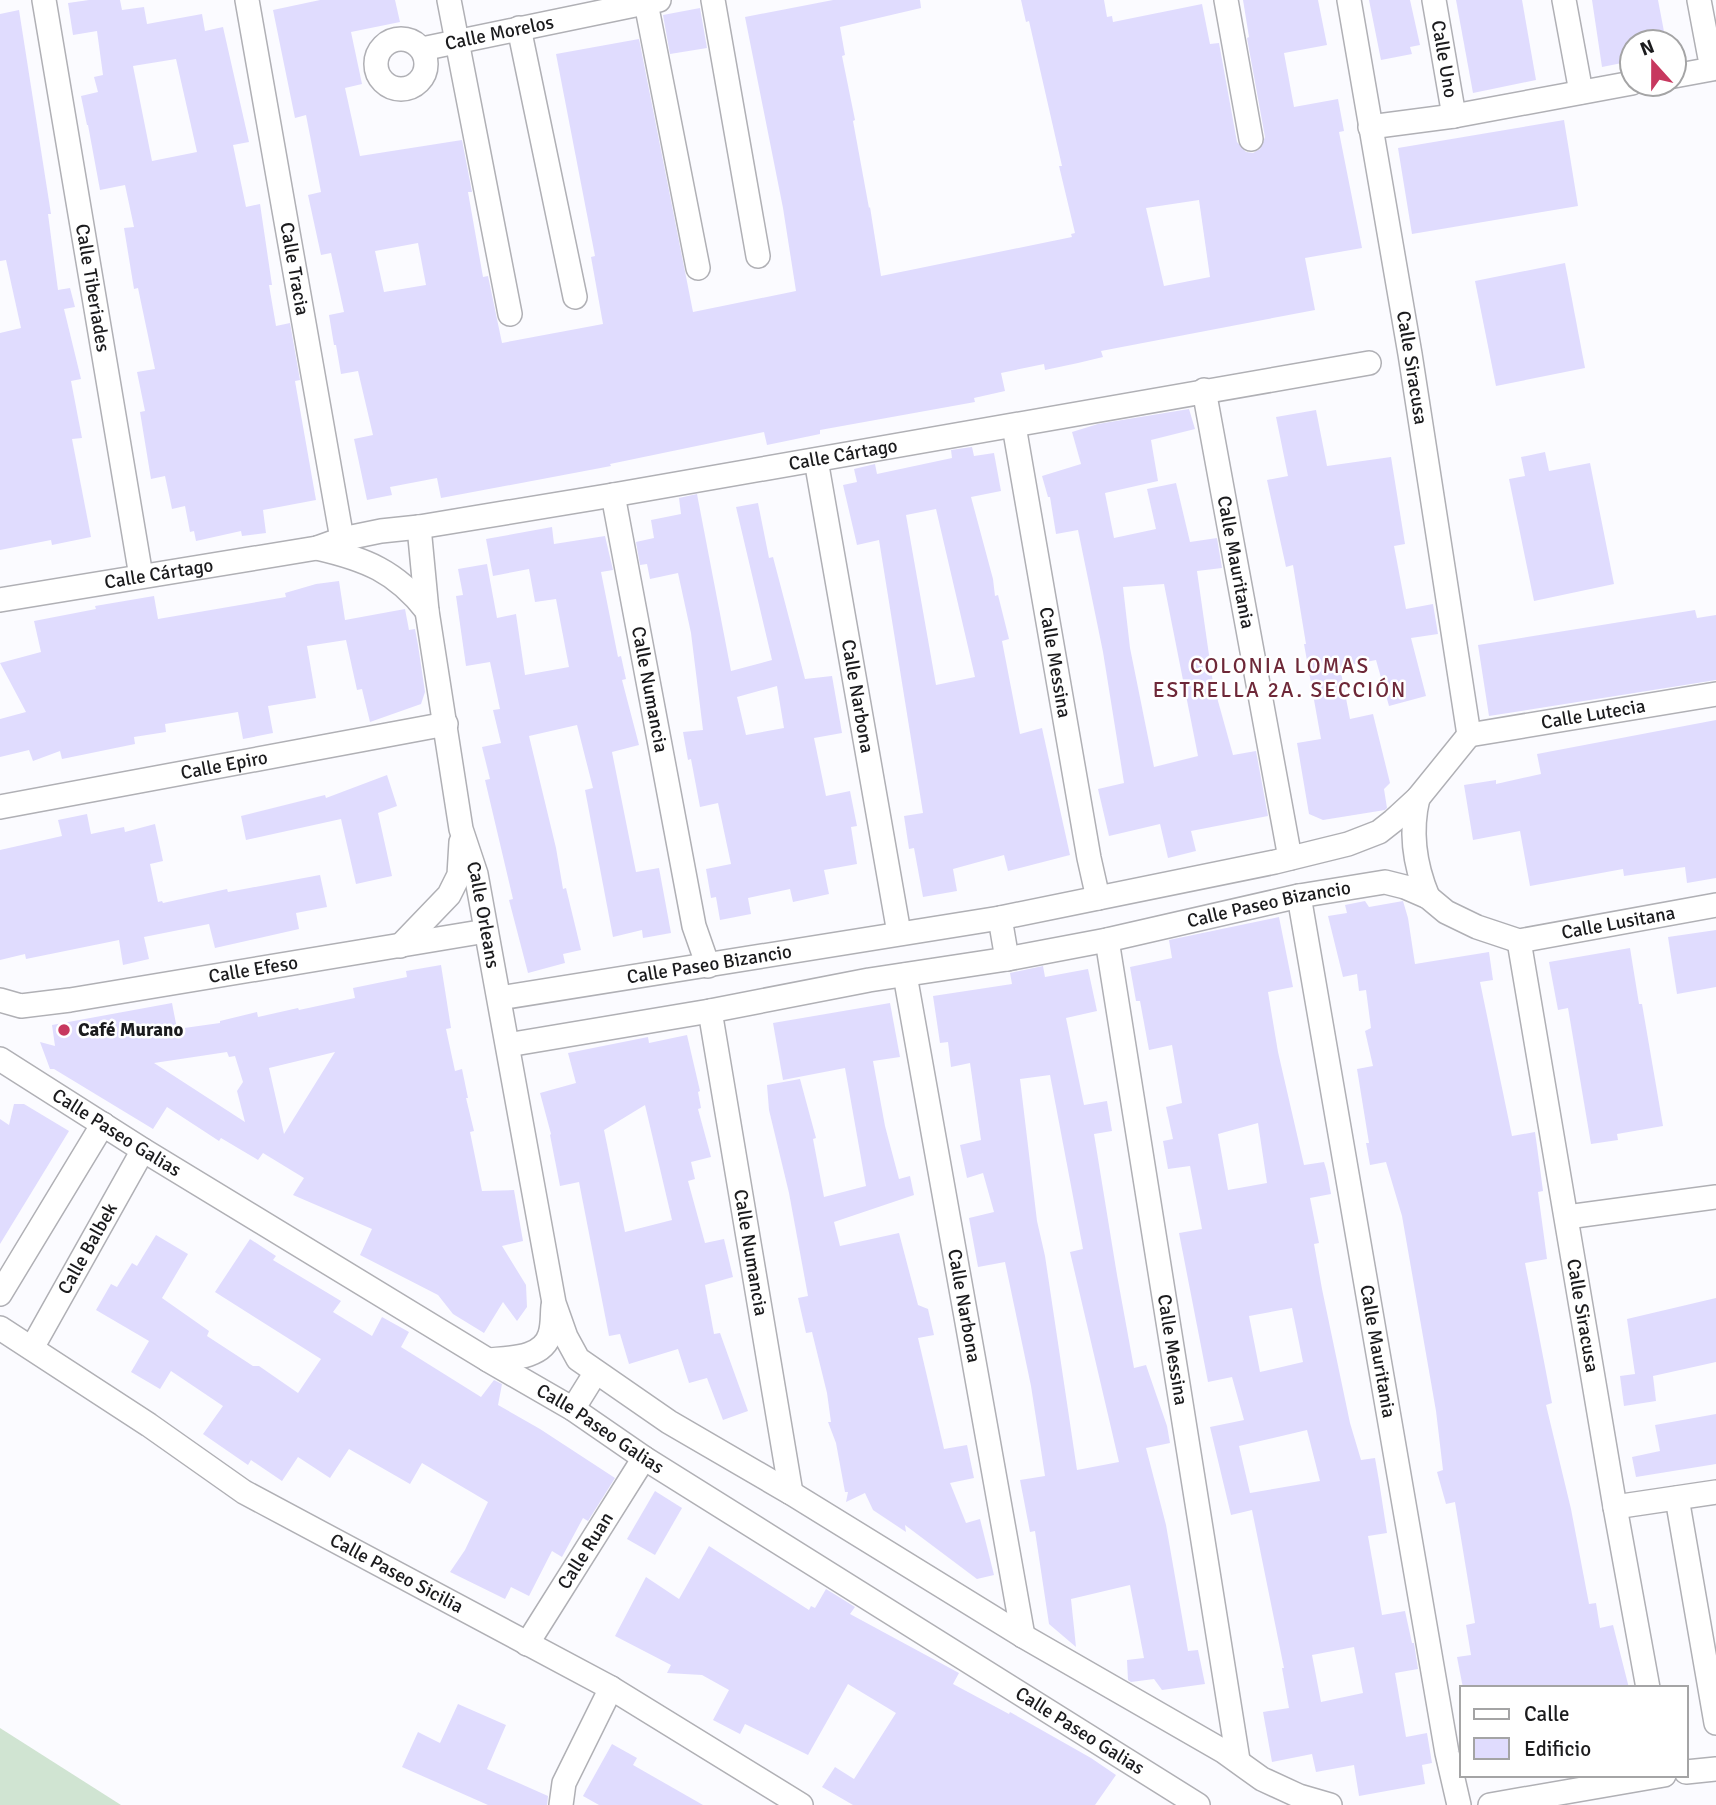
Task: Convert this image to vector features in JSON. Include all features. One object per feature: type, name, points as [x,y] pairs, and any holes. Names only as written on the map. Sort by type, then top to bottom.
[{"type":"street","name":"Calle Tiberiades","points":[[44,0],[141,576]]},
{"type":"street","name":"Calle Tracia","points":[[247,0],[342,539]]},
{"type":"street","points":[[449,0],[510,314]]},
{"type":"street","points":[[713,0],[758,256]]},
{"type":"street","points":[[1226,0],[1251,139]]},
{"type":"street","name":"Calle Siracusa","points":[[1349,0],[1410,354],[1469,735]]},
{"type":"street","name":"Calle Uno","points":[[1434,0],[1454,116]]},
{"type":"street","points":[[1564,0],[1581,92]]},
{"type":"street","points":[[1688,73],[1712,69],[1699,0]]},
{"type":"street","points":[[653,1],[698,268]]},
{"type":"street","name":"Calle Morelos","points":[[422,48],[653,1]]},
{"type":"street","points":[[519,28],[575,297]]},
{"type":"street","points":[[1370,127],[1454,116],[1618,85]]},
{"type":"street","name":"Calle Cártago","points":[[0,600],[317,548],[342,539],[381,531],[613,495],[1369,363]]},
{"type":"street","name":"Calle Mauritania","points":[[1204,390],[1290,858]]},
{"type":"street","name":"Calle Messina","points":[[1014,426],[1088,858],[1098,898]]},
{"type":"street","name":"Calle Narbona","points":[[816,460],[899,933]]},
{"type":"street","name":"Calle Numancia","points":[[613,495],[694,926],[708,966]]},
{"type":"street","name":"Calle Orleans","points":[[419,527],[427,611],[461,829],[475,874],[500,998],[554,1303]]},
{"type":"street","name":"Calle Cártago","points":[[317,548],[363,561],[392,575],[412,592],[427,611]]},
{"type":"street","name":"Calle Lutecia","points":[[1469,735],[1716,694]]},
{"type":"street","name":"Calle Epiro","points":[[0,807],[446,724]]},
{"type":"street","name":"Calle Paseo Bizancio","points":[[500,998],[1000,918],[1290,858],[1364,839],[1378,832],[1418,798],[1469,735]]},
{"type":"street","points":[[1418,798],[1414,819],[1416,857],[1428,897]]},
{"type":"street","points":[[400,946],[449,895],[459,875],[461,829]]},
{"type":"street","name":"Calle Paseo Bizancio","points":[[508,1045],[710,1011],[869,980],[1007,959],[1107,940],[1299,896],[1385,882],[1428,897],[1446,912],[1477,927],[1519,941]]},
{"type":"street","name":"Calle Mauritania","points":[[1299,896],[1445,1739],[1459,1805]]},
{"type":"street","name":"Calle Lusitana","points":[[1519,941],[1716,905]]},
{"type":"street","points":[[1000,918],[1007,959]]},
{"type":"street","name":"Calle Efeso","points":[[11,1003],[486,931]]},
{"type":"street","name":"Calle Messina","points":[[1107,940],[1238,1760]]},
{"type":"street","name":"Calle Siracusa","points":[[1519,941],[1648,1686]]},
{"type":"street","name":"Calle Narbona","points":[[905,975],[1024,1636]]},
{"type":"street","name":"Calle Numancia","points":[[710,1011],[791,1493]]},
{"type":"street","name":"Calle Paseo Galias","points":[[0,1059],[143,1150],[573,1409],[643,1458],[1198,1805]]},
{"type":"street","points":[[0,1294],[103,1124]]},
{"type":"street","name":"Calle Balbek","points":[[32,1348],[143,1150]]},
{"type":"street","points":[[1567,1217],[1716,1197]]},
{"type":"street","points":[[554,1303],[566,1337],[578,1359],[669,1422],[791,1493],[1024,1636],[1238,1760],[1262,1779],[1299,1796],[1330,1805]]},
{"type":"street","points":[[488,1360],[522,1356],[544,1346],[550,1334],[554,1303]]},
{"type":"street","name":"Calle Paseo Sicilia","points":[[0,1328],[244,1492],[611,1688],[801,1805]]},
{"type":"street","points":[[573,1409],[596,1372]]},
{"type":"street","name":"Calle Ruan","points":[[527,1644],[643,1458]]},
{"type":"street","points":[[1615,1507],[1716,1492]]},
{"type":"street","points":[[1677,1499],[1716,1723]]},
{"type":"street","points":[[561,1805],[564,1783],[611,1688]]},
{"type":"street","points":[[1688,1772],[1716,1769]]},
{"type":"street","points":[[1490,1805],[1652,1777]]},
{"type":"green space","points":[[0,1728],[121,1805],[0,1805]]},
{"type":"building","points":[[120,0],[122,10],[144,7],[147,24],[202,14],[205,31],[223,27],[249,142],[233,145],[246,207],[260,204],[276,326],[290,323],[300,380],[295,381],[316,500],[263,510],[266,533],[242,536],[241,531],[196,541],[194,531],[190,532],[185,506],[172,509],[165,476],[151,479],[140,412],[145,411],[137,372],[155,369],[138,288],[134,289],[124,228],[134,227],[125,185],[100,190],[81,96],[98,92],[94,77],[103,75],[97,31],[73,35],[68,3]],"holes":[[[176,59],[197,152],[152,161],[133,66]]]},
{"type":"building","points":[[320,0],[395,0],[400,22],[351,32],[362,84],[345,88],[360,156],[462,140],[483,277],[488,276],[502,343],[603,324],[591,257],[595,256],[556,54],[639,39],[693,312],[796,291],[783,208],[745,17],[833,0],[920,0],[921,8],[840,27],[845,55],[842,56],[881,276],[1072,237],[1071,234],[1075,233],[1029,21],[1026,22],[1021,0],[1104,0],[1107,17],[1112,16],[1113,22],[1202,4],[1210,44],[1219,43],[1237,142],[1246,152],[1253,153],[1260,149],[1265,137],[1243,0],[1318,0],[1327,45],[1284,53],[1294,107],[1338,99],[1344,131],[1339,132],[1362,248],[1305,258],[1315,310],[1101,351],[1103,357],[1045,370],[1044,364],[1001,373],[1005,391],[974,398],[975,402],[820,430],[820,434],[767,445],[764,432],[610,464],[611,466],[441,498],[437,478],[390,487],[392,495],[367,500],[354,439],[373,435],[358,371],[341,374],[334,345],[329,315],[344,312],[331,253],[321,255],[308,195],[321,192],[306,115],[295,118],[273,10]],"holes":[[[1199,200],[1210,277],[1164,286],[1146,208]],[[418,243],[426,285],[384,292],[375,251]]]},
{"type":"building","points":[[1369,0],[1410,0],[1420,45],[1410,47],[1412,54],[1381,60]]},
{"type":"building","points":[[1456,0],[1522,0],[1536,80],[1473,93]]},
{"type":"building","points":[[1592,0],[1658,0],[1663,28],[1618,28],[1618,64],[1602,67]]},
{"type":"building","points":[[700,8],[707,48],[670,54],[663,15]]},
{"type":"building","points":[[19,10],[51,214],[48,214],[58,290],[70,288],[75,307],[64,309],[81,379],[71,381],[82,438],[72,439],[91,537],[52,545],[51,540],[0,550],[0,333],[21,328],[6,260],[0,261],[0,14]]},
{"type":"building","points":[[1564,120],[1578,206],[1412,234],[1398,148]]},
{"type":"building","points":[[1565,263],[1585,368],[1496,386],[1475,281]]},
{"type":"building","points":[[1189,409],[1195,429],[1151,440],[1158,481],[1105,493],[1114,538],[1156,529],[1147,489],[1176,483],[1190,542],[1217,538],[1222,568],[1197,571],[1213,683],[1233,755],[1256,751],[1268,816],[1191,831],[1196,851],[1168,858],[1160,824],[1109,836],[1098,789],[1124,783],[1103,652],[1078,530],[1056,534],[1050,497],[1042,476],[1081,464],[1072,432],[1098,424]],"holes":[[[1164,584],[1198,756],[1154,767],[1130,648],[1123,587]]]},
{"type":"building","points":[[1316,410],[1327,466],[1391,457],[1405,544],[1394,546],[1406,609],[1433,604],[1438,634],[1411,638],[1426,696],[1389,706],[1376,660],[1340,667],[1350,719],[1373,714],[1390,783],[1384,789],[1385,810],[1323,820],[1309,814],[1297,743],[1321,739],[1293,565],[1286,567],[1267,480],[1288,476],[1276,417]]},
{"type":"building","points":[[972,447],[974,456],[994,453],[1001,491],[971,497],[995,596],[998,595],[1009,639],[1002,641],[1020,734],[1042,728],[1070,855],[1008,871],[1004,855],[953,869],[957,891],[923,897],[914,848],[909,849],[904,816],[923,813],[879,540],[857,545],[843,485],[857,482],[854,469],[875,464],[877,474],[952,458],[951,450]],"holes":[[[936,509],[975,677],[936,685],[906,515]]]},
{"type":"building","points":[[1545,452],[1549,471],[1590,463],[1614,584],[1534,601],[1509,479],[1525,476],[1521,457]]},
{"type":"building","points":[[697,494],[731,671],[772,660],[736,507],[758,503],[769,558],[773,557],[805,679],[832,676],[842,733],[814,738],[826,796],[850,791],[857,826],[851,827],[857,864],[824,870],[829,894],[793,902],[790,889],[748,898],[751,914],[720,920],[716,897],[711,898],[706,869],[731,864],[718,803],[700,807],[691,759],[688,760],[683,732],[703,730],[691,633],[678,573],[650,579],[647,564],[640,565],[636,542],[654,538],[651,520],[681,514],[679,498]],"holes":[[[777,686],[784,728],[746,735],[737,697]]]},
{"type":"building","points":[[552,527],[554,544],[605,536],[613,570],[601,572],[618,657],[621,656],[626,679],[622,680],[639,745],[612,752],[636,872],[659,868],[671,933],[643,938],[642,930],[613,937],[585,790],[593,788],[577,725],[529,736],[563,889],[566,888],[581,950],[563,954],[565,963],[528,973],[509,900],[513,899],[485,780],[490,779],[482,747],[501,743],[493,710],[500,709],[490,662],[466,666],[456,596],[463,595],[458,569],[487,564],[497,618],[516,614],[525,675],[569,667],[556,599],[535,602],[529,569],[493,576],[486,539]]},
{"type":"building","points":[[339,581],[345,620],[405,609],[409,630],[415,629],[418,645],[425,692],[421,704],[370,722],[362,689],[357,690],[346,640],[307,646],[316,698],[268,706],[273,733],[243,739],[238,712],[165,724],[166,732],[134,737],[135,744],[62,759],[60,751],[33,761],[29,750],[0,757],[0,719],[26,712],[0,663],[41,652],[34,621],[96,609],[95,606],[154,596],[158,619],[286,597],[285,593]]},
{"type":"building","points":[[1695,610],[1697,618],[1716,615],[1716,680],[1489,716],[1478,645]]},
{"type":"building","points":[[1716,720],[1716,878],[1687,883],[1685,867],[1624,876],[1623,869],[1530,886],[1520,831],[1473,840],[1464,785],[1496,780],[1496,784],[1541,774],[1537,754]]},
{"type":"building","points":[[387,775],[397,806],[378,813],[392,876],[356,884],[341,819],[246,840],[241,816],[325,795],[326,798]]},
{"type":"building","points":[[87,814],[91,834],[124,827],[125,832],[155,824],[163,861],[150,864],[158,902],[320,875],[327,907],[296,913],[299,929],[215,948],[209,924],[144,937],[149,959],[123,965],[119,940],[26,959],[25,954],[0,960],[0,850],[62,836],[58,820]]},
{"type":"building","points":[[1365,901],[1369,907],[1403,901],[1415,964],[1489,952],[1493,980],[1480,982],[1512,1136],[1535,1132],[1543,1191],[1538,1192],[1547,1259],[1525,1263],[1552,1403],[1546,1405],[1571,1509],[1589,1604],[1596,1603],[1600,1628],[1613,1625],[1628,1686],[1463,1686],[1457,1657],[1471,1655],[1466,1625],[1475,1623],[1455,1502],[1446,1504],[1437,1472],[1443,1470],[1436,1411],[1402,1216],[1386,1162],[1370,1165],[1366,1143],[1369,1143],[1357,1069],[1373,1066],[1365,1031],[1371,1028],[1366,990],[1359,991],[1357,974],[1343,977],[1328,916],[1347,913],[1345,905]]},
{"type":"building","points":[[1279,917],[1293,987],[1268,992],[1278,1052],[1304,1165],[1324,1162],[1327,1172],[1331,1194],[1310,1198],[1319,1243],[1314,1244],[1350,1423],[1361,1460],[1375,1458],[1387,1533],[1368,1536],[1382,1615],[1405,1611],[1414,1643],[1418,1669],[1395,1673],[1406,1737],[1427,1733],[1432,1763],[1422,1765],[1425,1784],[1359,1796],[1354,1765],[1316,1772],[1312,1754],[1272,1762],[1263,1712],[1289,1708],[1284,1668],[1252,1510],[1231,1515],[1210,1427],[1244,1420],[1232,1377],[1208,1382],[1179,1233],[1202,1229],[1190,1166],[1168,1169],[1163,1141],[1173,1139],[1166,1107],[1182,1103],[1172,1045],[1149,1050],[1140,1001],[1136,1001],[1130,967],[1172,958],[1169,940]],"holes":[[[1258,1123],[1267,1183],[1228,1190],[1218,1134]],[[1292,1308],[1303,1362],[1260,1372],[1249,1316]],[[1307,1430],[1320,1481],[1250,1493],[1239,1446]],[[1354,1647],[1363,1693],[1321,1702],[1312,1655]]]},
{"type":"building","points":[[1716,930],[1716,987],[1677,994],[1668,937]]},
{"type":"building","points":[[1630,948],[1663,1126],[1617,1134],[1618,1140],[1591,1144],[1568,1008],[1558,1010],[1549,962]]},
{"type":"building","points":[[441,965],[451,1028],[446,1029],[455,1071],[462,1069],[474,1131],[470,1132],[482,1191],[514,1190],[523,1241],[502,1246],[526,1285],[527,1307],[517,1321],[503,1302],[484,1333],[453,1314],[438,1295],[360,1255],[372,1229],[293,1195],[304,1178],[263,1153],[258,1160],[221,1138],[219,1141],[167,1107],[153,1129],[50,1069],[40,1042],[55,1046],[52,1025],[172,1003],[177,1029],[220,1023],[257,1012],[258,1017],[298,1008],[299,1010],[355,998],[353,988],[407,977],[406,971]],"holes":[[[227,1052],[229,1057],[235,1056],[243,1082],[237,1091],[245,1122],[154,1063]],[[335,1052],[284,1134],[269,1068]]]},
{"type":"building","points":[[1043,966],[1045,977],[1088,969],[1097,1011],[1066,1018],[1084,1105],[1107,1101],[1112,1131],[1094,1134],[1134,1368],[1146,1365],[1167,1426],[1170,1443],[1146,1448],[1166,1525],[1188,1651],[1198,1650],[1205,1684],[1162,1690],[1154,1679],[1131,1682],[1128,1680],[1127,1660],[1144,1658],[1130,1585],[1071,1599],[1076,1647],[1049,1624],[1035,1531],[1030,1532],[1020,1480],[1045,1476],[1031,1386],[1005,1262],[978,1267],[969,1218],[994,1212],[983,1173],[967,1178],[960,1145],[981,1140],[970,1063],[951,1067],[948,1042],[940,1043],[933,996],[1012,984],[1010,973]],"holes":[[[1050,1075],[1083,1249],[1070,1252],[1119,1462],[1077,1470],[1045,1256],[1037,1221],[1020,1079]]]},
{"type":"building","points":[[890,1003],[900,1057],[873,1061],[885,1126],[899,1179],[910,1176],[914,1195],[834,1222],[840,1246],[899,1233],[918,1305],[928,1309],[934,1335],[918,1338],[944,1449],[967,1445],[974,1478],[950,1483],[966,1523],[980,1519],[994,1575],[977,1579],[905,1525],[906,1532],[873,1510],[865,1493],[846,1502],[848,1492],[845,1492],[836,1443],[828,1422],[831,1422],[827,1393],[812,1332],[806,1333],[798,1298],[808,1296],[789,1193],[769,1110],[767,1085],[800,1079],[816,1138],[813,1139],[824,1197],[866,1186],[845,1068],[783,1080],[773,1023]]},
{"type":"building","points":[[687,1035],[700,1091],[701,1108],[698,1109],[711,1157],[691,1162],[695,1179],[688,1181],[705,1243],[724,1239],[733,1277],[705,1285],[714,1334],[720,1333],[748,1411],[723,1420],[707,1378],[689,1383],[678,1349],[629,1364],[620,1334],[609,1336],[579,1182],[560,1186],[551,1134],[540,1093],[576,1083],[568,1053],[648,1037],[649,1043]],"holes":[[[645,1105],[672,1220],[625,1232],[604,1130]]]},
{"type":"building","points":[[14,1104],[24,1104],[69,1131],[0,1244],[0,1119],[9,1125]]},
{"type":"building","points":[[156,1235],[188,1254],[162,1298],[209,1331],[207,1336],[253,1366],[259,1366],[298,1393],[321,1359],[215,1292],[250,1239],[276,1256],[273,1260],[341,1301],[333,1312],[372,1336],[382,1317],[409,1332],[401,1347],[481,1397],[494,1380],[502,1384],[498,1405],[615,1478],[588,1521],[583,1518],[562,1557],[552,1551],[529,1596],[511,1587],[505,1599],[450,1572],[465,1550],[488,1502],[422,1463],[410,1484],[349,1449],[330,1478],[298,1457],[282,1481],[251,1460],[248,1465],[203,1434],[223,1406],[171,1371],[160,1389],[131,1372],[149,1341],[96,1310],[111,1284],[117,1287],[132,1263],[137,1266]]},
{"type":"building","points":[[1716,1298],[1716,1362],[1653,1376],[1656,1401],[1624,1406],[1620,1376],[1635,1374],[1627,1319]]},
{"type":"building","points":[[1716,1414],[1716,1464],[1636,1477],[1632,1457],[1660,1451],[1655,1425]]},
{"type":"building","points":[[655,1491],[682,1508],[655,1555],[627,1539]]},
{"type":"building","points":[[709,1546],[809,1610],[811,1606],[815,1608],[826,1589],[855,1607],[850,1614],[959,1673],[953,1684],[1009,1714],[1010,1712],[1116,1775],[1095,1805],[853,1805],[822,1787],[835,1767],[854,1779],[896,1713],[848,1684],[808,1755],[745,1724],[740,1734],[713,1720],[729,1690],[702,1675],[667,1673],[671,1665],[615,1636],[646,1577],[679,1599]]},
{"type":"building","points":[[458,1704],[506,1725],[487,1769],[548,1796],[547,1805],[488,1805],[402,1767],[418,1732],[440,1743]]},
{"type":"building","points":[[612,1744],[637,1758],[633,1765],[703,1805],[599,1805],[583,1796]]},
{"type":"place","name":"Café Murano","points":[[64,1030]]},
{"type":"district","name":"COLONIA LOMAS ESTRELLA 2A. SECCIÓN","points":[[1280,678]]}]
